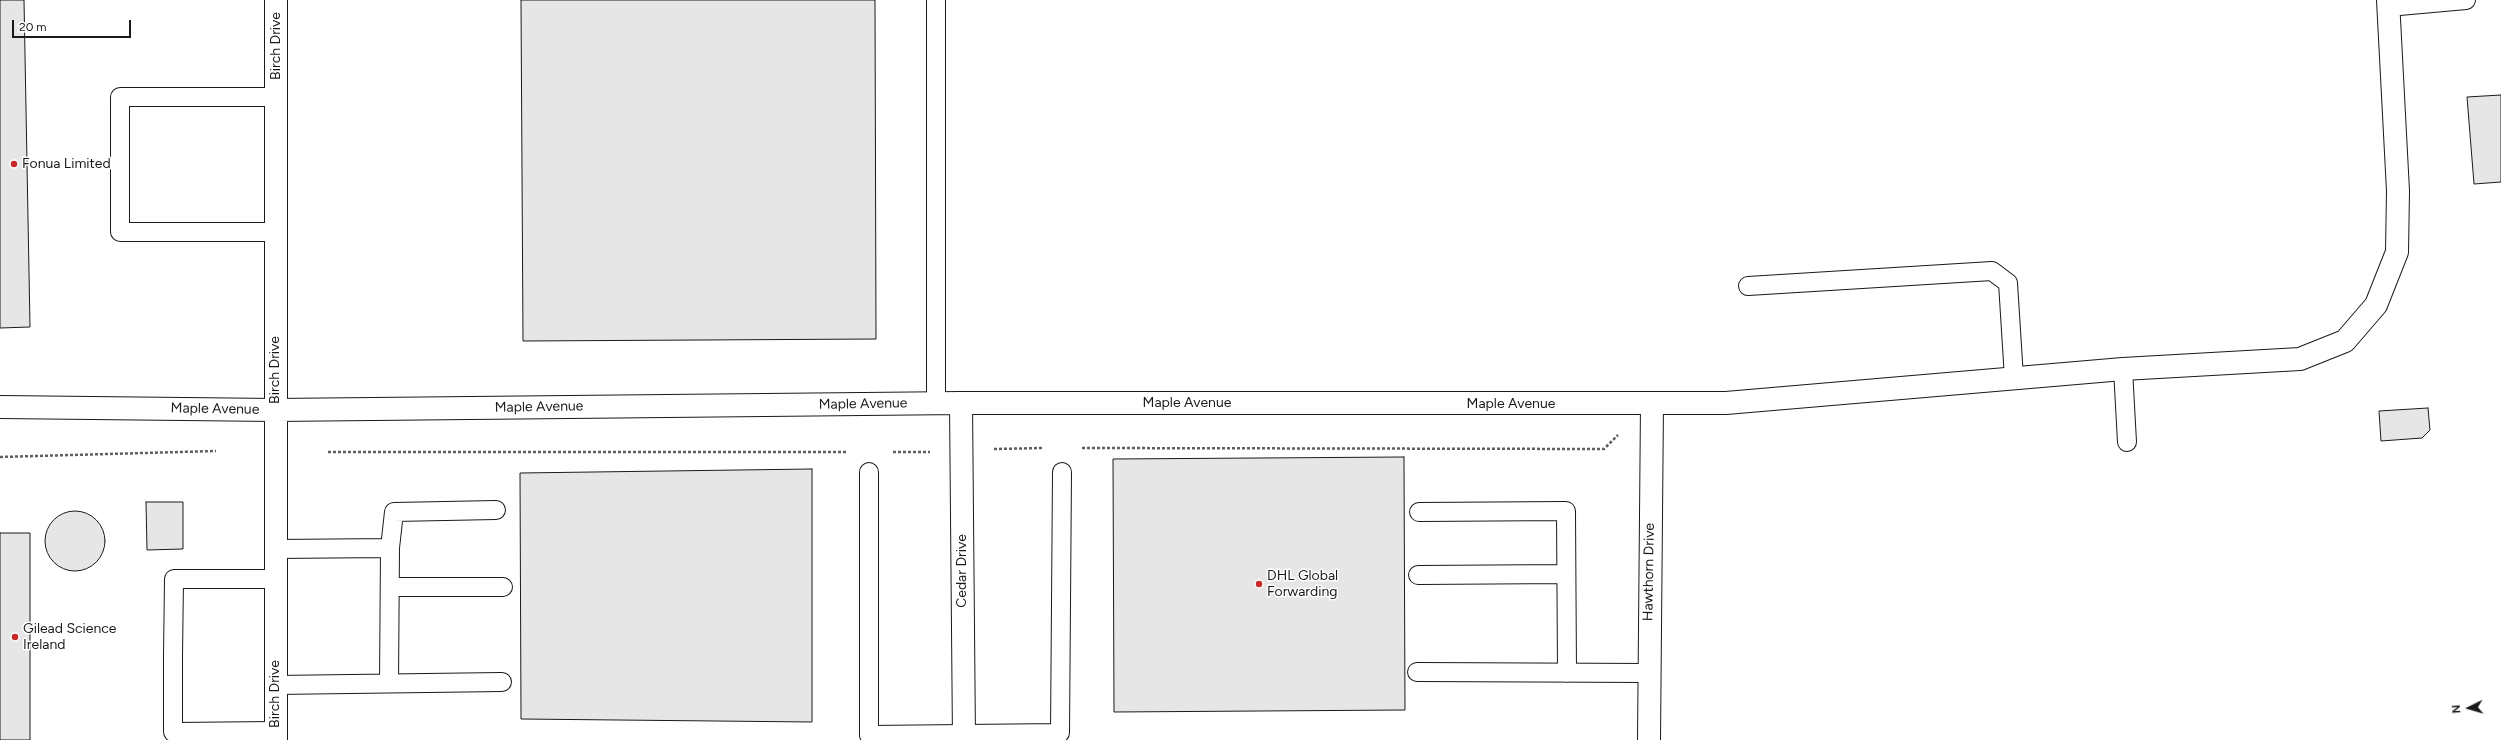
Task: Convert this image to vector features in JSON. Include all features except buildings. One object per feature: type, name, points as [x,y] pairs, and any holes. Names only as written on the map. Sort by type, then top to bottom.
[{"type":"street","name":"Birch Drive","points":[[276,0],[276,736]]},
{"type":"street","name":"Maple Avenue","points":[[0,407],[275,410],[961,402],[1726,403],[2014,378],[2300,359],[2345,340],[2376,305],[2397,252],[2398,191],[2388,3]]},
{"type":"street","name":"Cedar Drive","points":[[961,402],[964,738]]},
{"type":"street","name":"Hawthorn Drive","points":[[1648,740],[1652,404]]},
{"type":"lane","points":[[936,0],[936,403]]},
{"type":"lane","points":[[2388,3],[2466,0]]},
{"type":"lane","points":[[276,97],[120,97],[120,232],[276,232]]},
{"type":"lane","points":[[1748,286],[1992,271],[2008,283],[2014,378]]},
{"type":"lane","points":[[2123,370],[2127,442]]},
{"type":"lane","points":[[869,472],[869,735],[964,738],[1060,733],[1062,472]]},
{"type":"lane","points":[[390,683],[390,548],[394,512],[496,510]]},
{"type":"lane","points":[[1419,512],[1566,511],[1568,673]]},
{"type":"lane","points":[[276,548],[390,548]]},
{"type":"lane","points":[[1418,575],[1566,574]]},
{"type":"lane","points":[[276,580],[174,579],[173,732],[276,736]]},
{"type":"lane","points":[[390,587],[503,587]]},
{"type":"lane","points":[[1417,672],[1648,673]]},
{"type":"lane","points":[[275,685],[502,682]]},
{"type":"path","points":[[1079,448],[1604,449],[1652,404]]},
{"type":"path","points":[[884,452],[1047,448]]},
{"type":"path","points":[[0,458],[216,451]]},
{"type":"path","points":[[328,452],[853,452]]},
{"type":"place","name":"Fonua Limited","points":[[14,164]]},
{"type":"place","name":"DHL Global Forwarding","points":[[1259,584]]},
{"type":"place","name":"Gilead Science Ireland","points":[[15,637]]}]
